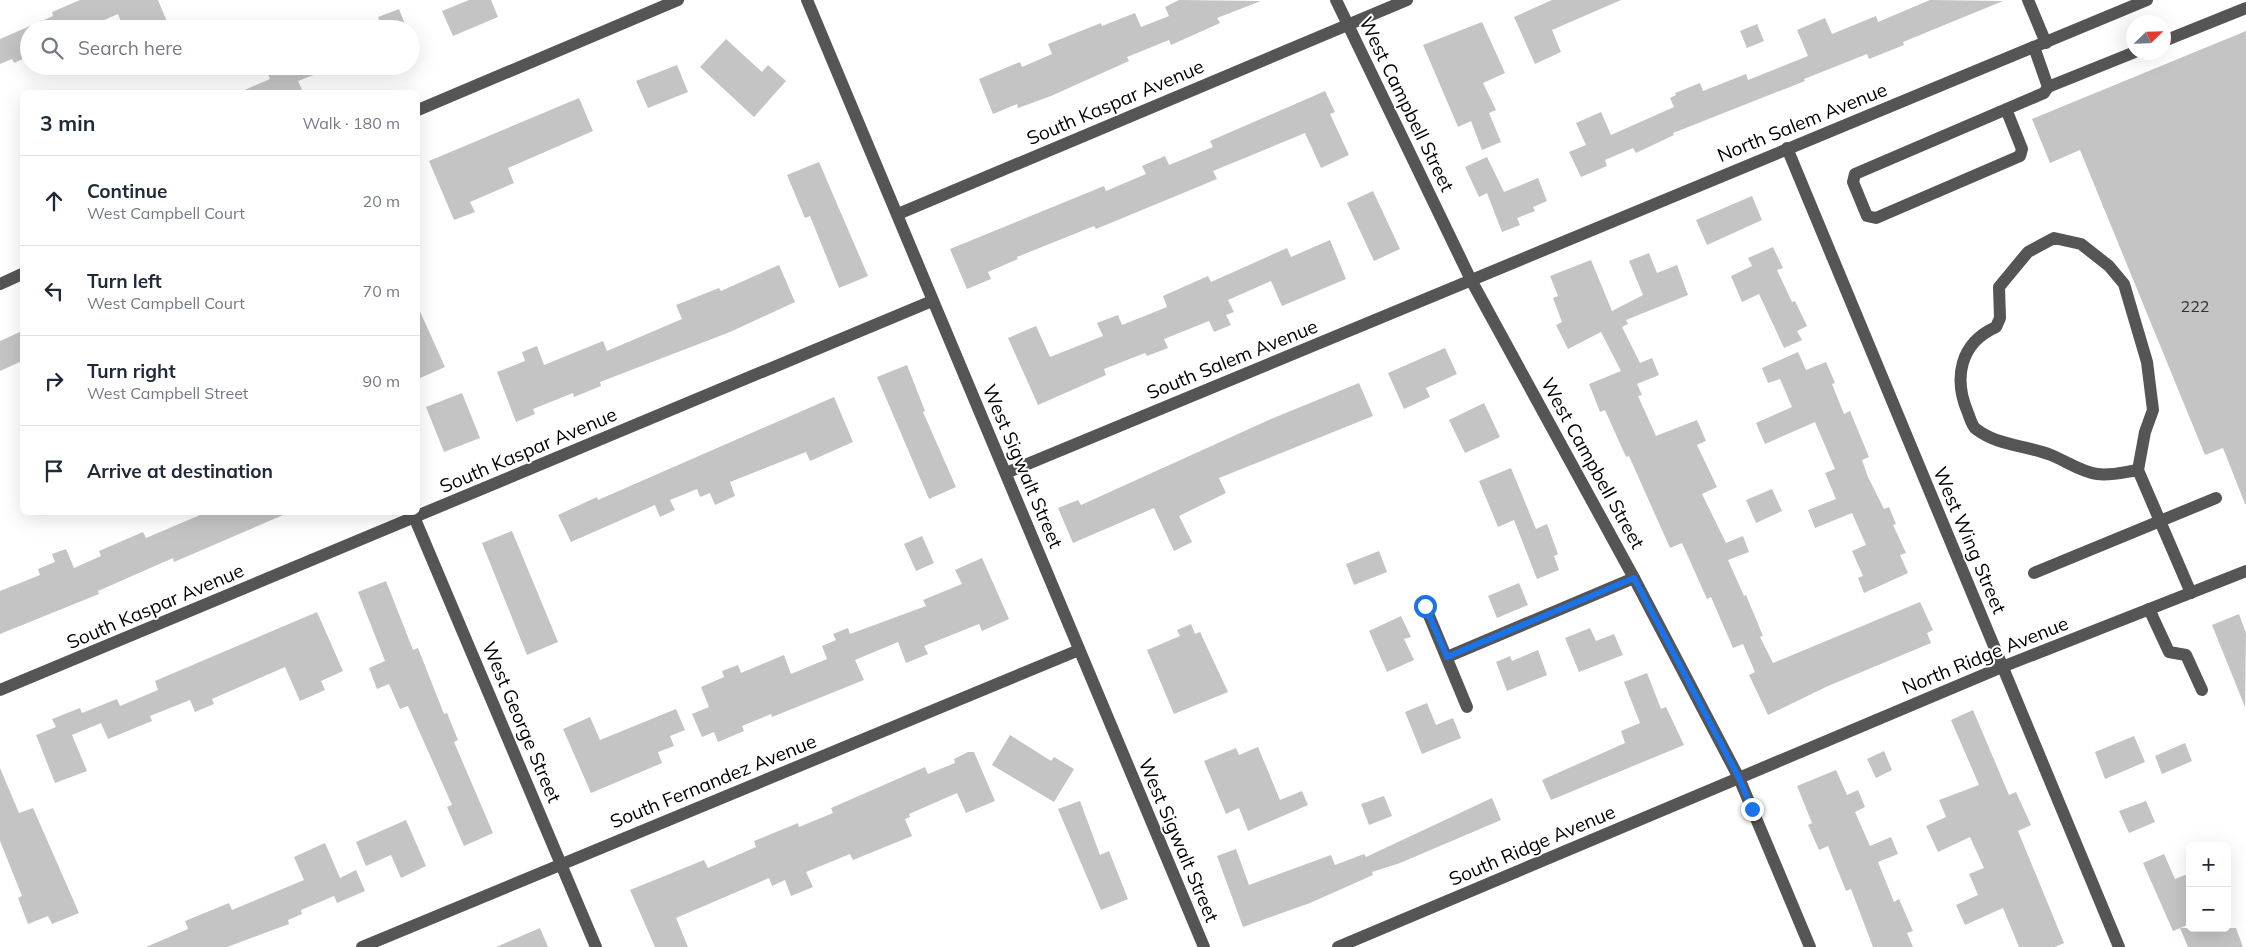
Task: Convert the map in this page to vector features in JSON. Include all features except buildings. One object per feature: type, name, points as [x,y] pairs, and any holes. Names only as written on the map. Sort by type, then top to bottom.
[{"type":"street","points":[[420,109],[678,0]]},
{"type":"street","name":"West Sigwalt Street","points":[[807,0],[1204,947]]},
{"type":"street","name":"West Campbell Street","points":[[1336,0],[1471,280],[1634,578],[1739,778],[1810,947]]},
{"type":"street","name":"South Kaspar Avenue","points":[[898,214],[1407,0]]},
{"type":"street","points":[[2028,0],[2040,45],[2048,87]]},
{"type":"street","name":"North Salem Avenue","points":[[1471,280],[2147,0]]},
{"type":"street","points":[[2171,38],[2246,8]]},
{"type":"street","points":[[2006,109],[2022,150],[2020,156],[1876,218],[1867,216],[1853,182],[1855,174],[2044,92],[2048,87],[2126,56]]},
{"type":"street","name":"West Wing Street","points":[[1787,148],[2119,947]]},
{"type":"street","points":[[2138,470],[2110,475],[2094,474],[2051,455],[2000,442],[1974,428],[1960,395],[1962,363],[1968,347],[1984,333],[1996,327],[2000,318],[1999,287],[2028,252],[2054,238],[2081,244],[2109,266],[2124,284],[2148,362],[2153,410],[2145,432],[2138,470],[2192,593]]},
{"type":"street","points":[[0,284],[20,275]]},
{"type":"street","name":"South Salem Avenue","points":[[1006,473],[1471,280]]},
{"type":"street","name":"South Kaspar Avenue","points":[[420,512],[932,301]]},
{"type":"street","points":[[2034,573],[2216,498]]},
{"type":"street","name":"South Kaspar Avenue","points":[[0,690],[413,515]]},
{"type":"street","name":"West George Street","points":[[413,515],[596,947]]},
{"type":"street","name":"North Ridge Avenue","points":[[1739,778],[2002,667],[2246,571]]},
{"type":"street","points":[[1447,657],[1634,578]]},
{"type":"street","points":[[1425,606],[1467,707]]},
{"type":"street","points":[[2149,609],[2169,652],[2186,655],[2202,690]]},
{"type":"street","name":"South Fernandez Avenue","points":[[362,947],[1079,650]]},
{"type":"street","name":"South Ridge Avenue","points":[[1338,947],[1739,778]]},
{"type":"route","points":[[1425,606],[1447,657],[1634,578],[1739,778],[1752,809]]}]
